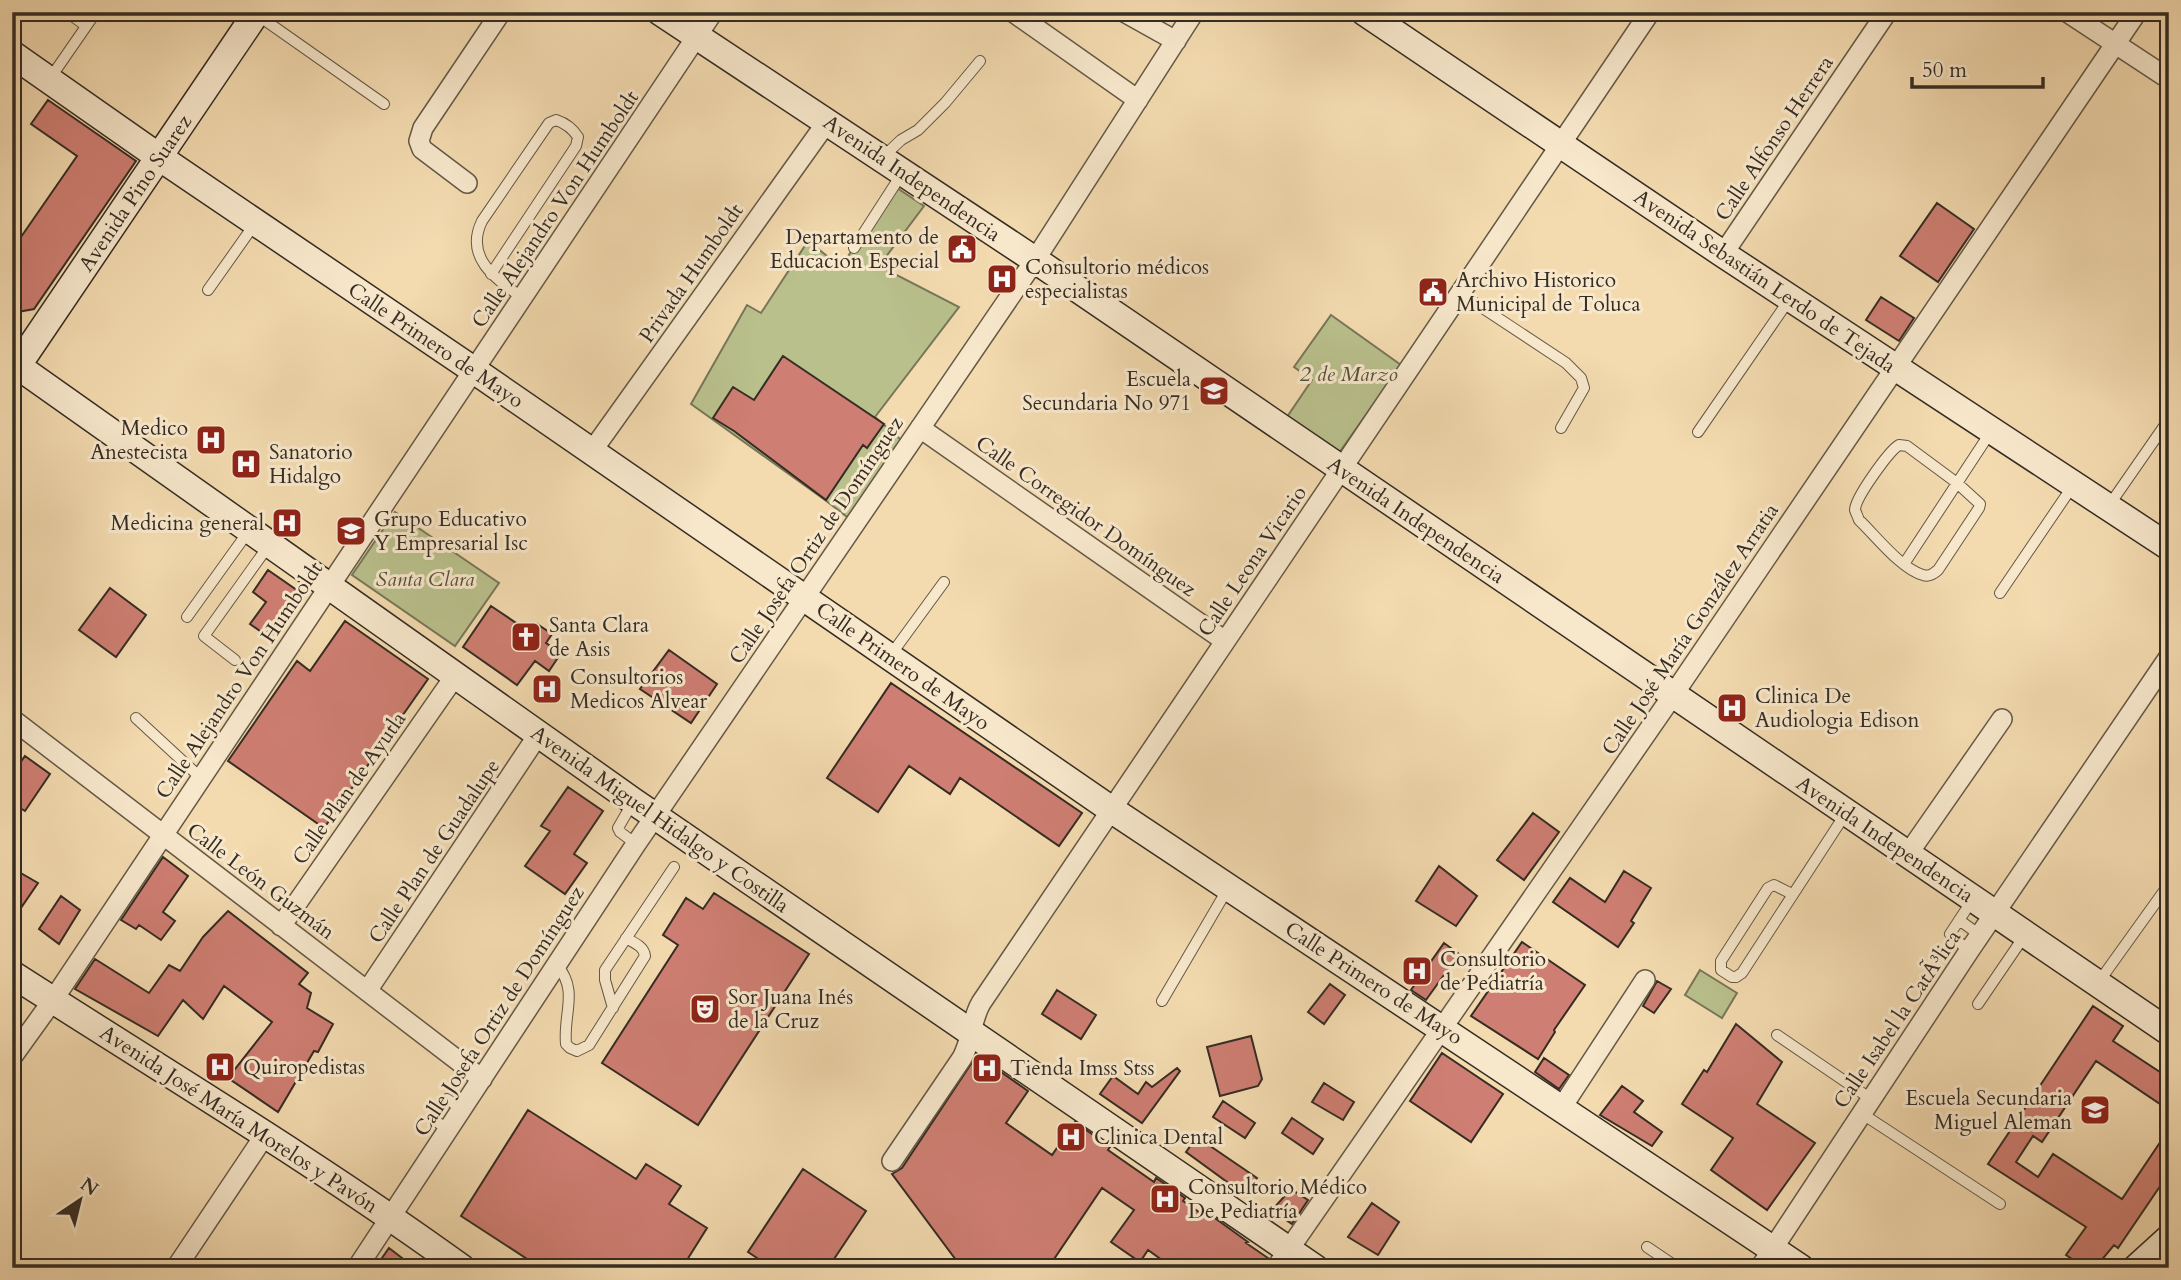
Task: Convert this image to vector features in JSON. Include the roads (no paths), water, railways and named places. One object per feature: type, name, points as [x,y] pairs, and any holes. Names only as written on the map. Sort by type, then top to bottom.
[{"type":"main road","name":"Avenida Independencia","points":[[660,12],[1035,260],[1846,812],[1913,846],[1975,924],[2025,934],[2169,1032]]},
{"type":"main road","name":"Avenida Sebastián Lerdo de Tejada","points":[[1364,12],[1723,254],[2169,547]]},
{"type":"main road","name":"Avenida Pino Suarez","points":[[14,367],[256,13]]},
{"type":"main road","name":"Calle Primero de Mayo","points":[[12,54],[1112,810],[1562,1107],[1766,1258],[1801,1268]]},
{"type":"main road","name":"Avenida Miguel Hidalgo y Costilla","points":[[14,367],[538,735],[972,1035],[1282,1259],[1315,1268]]},
{"type":"main road","name":"Avenida José María Morelos y Pavón","points":[[12,974],[391,1216],[463,1268]]},
{"type":"main road","points":[[2136,1268],[2169,1238]]},
{"type":"street","points":[[467,183],[422,149],[419,141],[423,128],[501,12]]},
{"type":"street","name":"Calle Alejandro Von Humboldt","points":[[12,1057],[475,371],[713,12]]},
{"type":"street","points":[[1013,12],[1138,100]]},
{"type":"street","points":[[1124,12],[1176,41]]},
{"type":"street","name":"Calle Josefa Ortiz de Domínguez","points":[[357,1268],[391,1216],[440,1124],[454,1104],[482,1079],[636,844],[1035,260],[1194,12]]},
{"type":"street","name":"Calle Leona Vicario","points":[[892,1161],[962,1058],[981,1003],[1650,12]]},
{"type":"street","name":"Calle Alfonso Herrera","points":[[1723,254],[1887,12]]},
{"type":"street","points":[[2067,12],[2169,79]]},
{"type":"street","name":"Calle José María González Arratia","points":[[1282,1259],[1673,695],[2137,12]]},
{"type":"street","name":"Privada Humboldt","points":[[592,451],[827,122]]},
{"type":"street","name":"Calle Corregidor Domínguez","points":[[920,428],[1225,641]]},
{"type":"street","name":"Calle Isabel la CatÃ³lica","points":[[1766,1258],[1866,1106],[1975,924],[2169,657]]},
{"type":"street","name":"Calle Plan de Ayutla","points":[[281,926],[455,676]]},
{"type":"street","name":"Calle León Guzmán","points":[[12,719],[482,1079]]},
{"type":"street","points":[[1913,846],[2002,719]]},
{"type":"street","name":"Calle Plan de Guadalupe","points":[[367,991],[538,735]]},
{"type":"street","points":[[1562,1107],[1645,980]]},
{"type":"street","points":[[176,1268],[265,1135]]},
{"type":"lane","points":[[66,12],[86,26]]},
{"type":"lane","points":[[49,80],[96,12]]},
{"type":"lane","points":[[256,13],[384,104]]},
{"type":"lane","points":[[854,248],[901,139],[918,130],[980,61]]},
{"type":"lane","points":[[491,274],[576,146],[578,137],[561,121],[556,120],[549,124],[477,232],[479,254],[491,274],[523,298]]},
{"type":"lane","points":[[208,290],[256,223]]},
{"type":"lane","points":[[1460,293],[1566,363],[1581,378],[1584,388],[1560,428]]},
{"type":"lane","points":[[1698,432],[1790,298]]},
{"type":"lane","points":[[2107,507],[2167,422]]},
{"type":"lane","points":[[1904,564],[1992,431]]},
{"type":"lane","points":[[1899,445],[1907,446],[1979,500],[1979,509],[1938,570],[1921,575],[1904,564],[1856,513],[1858,501],[1889,454],[1899,445]]},
{"type":"lane","points":[[2000,593],[2073,485]]},
{"type":"lane","points":[[187,617],[259,538]]},
{"type":"lane","points":[[235,660],[204,636],[259,538]]},
{"type":"lane","points":[[889,656],[944,582]]},
{"type":"lane","points":[[136,718],[201,778]]},
{"type":"lane","points":[[633,801],[618,828],[636,844]]},
{"type":"lane","points":[[1792,894],[1774,885],[1768,888],[1721,961],[1721,970],[1736,978],[1742,973],[1846,812]]},
{"type":"lane","points":[[613,1008],[605,980],[606,970],[674,867]]},
{"type":"lane","points":[[2098,984],[2169,884]]},
{"type":"lane","points":[[1162,1001],[1228,888]]},
{"type":"lane","points":[[1978,1004],[2025,934]]},
{"type":"lane","points":[[557,965],[569,985],[566,1044],[577,1051],[586,1048],[645,956],[645,951],[626,938]]},
{"type":"lane","points":[[1777,1035],[1866,1106],[2000,1204]]},
{"type":"lane","points":[[1647,1247],[1678,1268]]},
{"type":"place","name":"Departamento de Educacion Especial","points":[[962,249]]},
{"type":"place","name":"Consultorio médicos especialistas","points":[[1002,279]]},
{"type":"place","name":"Archivo Historico Municipal de Toluca","points":[[1433,292]]},
{"type":"place","name":"Escuela Secundaria No 971","points":[[1214,391]]},
{"type":"place","name":"Medico Anestecista","points":[[211,440]]},
{"type":"place","name":"Sanatorio Hidalgo","points":[[246,464]]},
{"type":"place","name":"Medicina general","points":[[287,523]]},
{"type":"place","name":"Grupo Educativo Y Empresarial Isc","points":[[351,531]]},
{"type":"place","name":"Santa Clara de Asis","points":[[526,637]]},
{"type":"place","name":"Consultorios Medicos Alvear","points":[[547,689]]},
{"type":"place","name":"Clinica De Audiologia Edison","points":[[1732,708]]},
{"type":"place","name":"Consultorio de Pediatría","points":[[1417,971]]},
{"type":"place","name":"Sor Juana Inés de la Cruz","points":[[705,1009]]},
{"type":"place","name":"Quiropedistas","points":[[220,1067]]},
{"type":"place","name":"Tienda Imss Stss","points":[[987,1068]]},
{"type":"place","name":"Escuela Secundaria Miguel Aleman","points":[[2095,1110]]},
{"type":"place","name":"Clinica Dental","points":[[1071,1137]]},
{"type":"place","name":"Consultorio Médico De Pediatría","points":[[1165,1199]]},
{"type":"park label","name":"2 de Marzo","points":[[1349,374]]},
{"type":"park label","name":"Santa Clara","points":[[425,579]]}]
